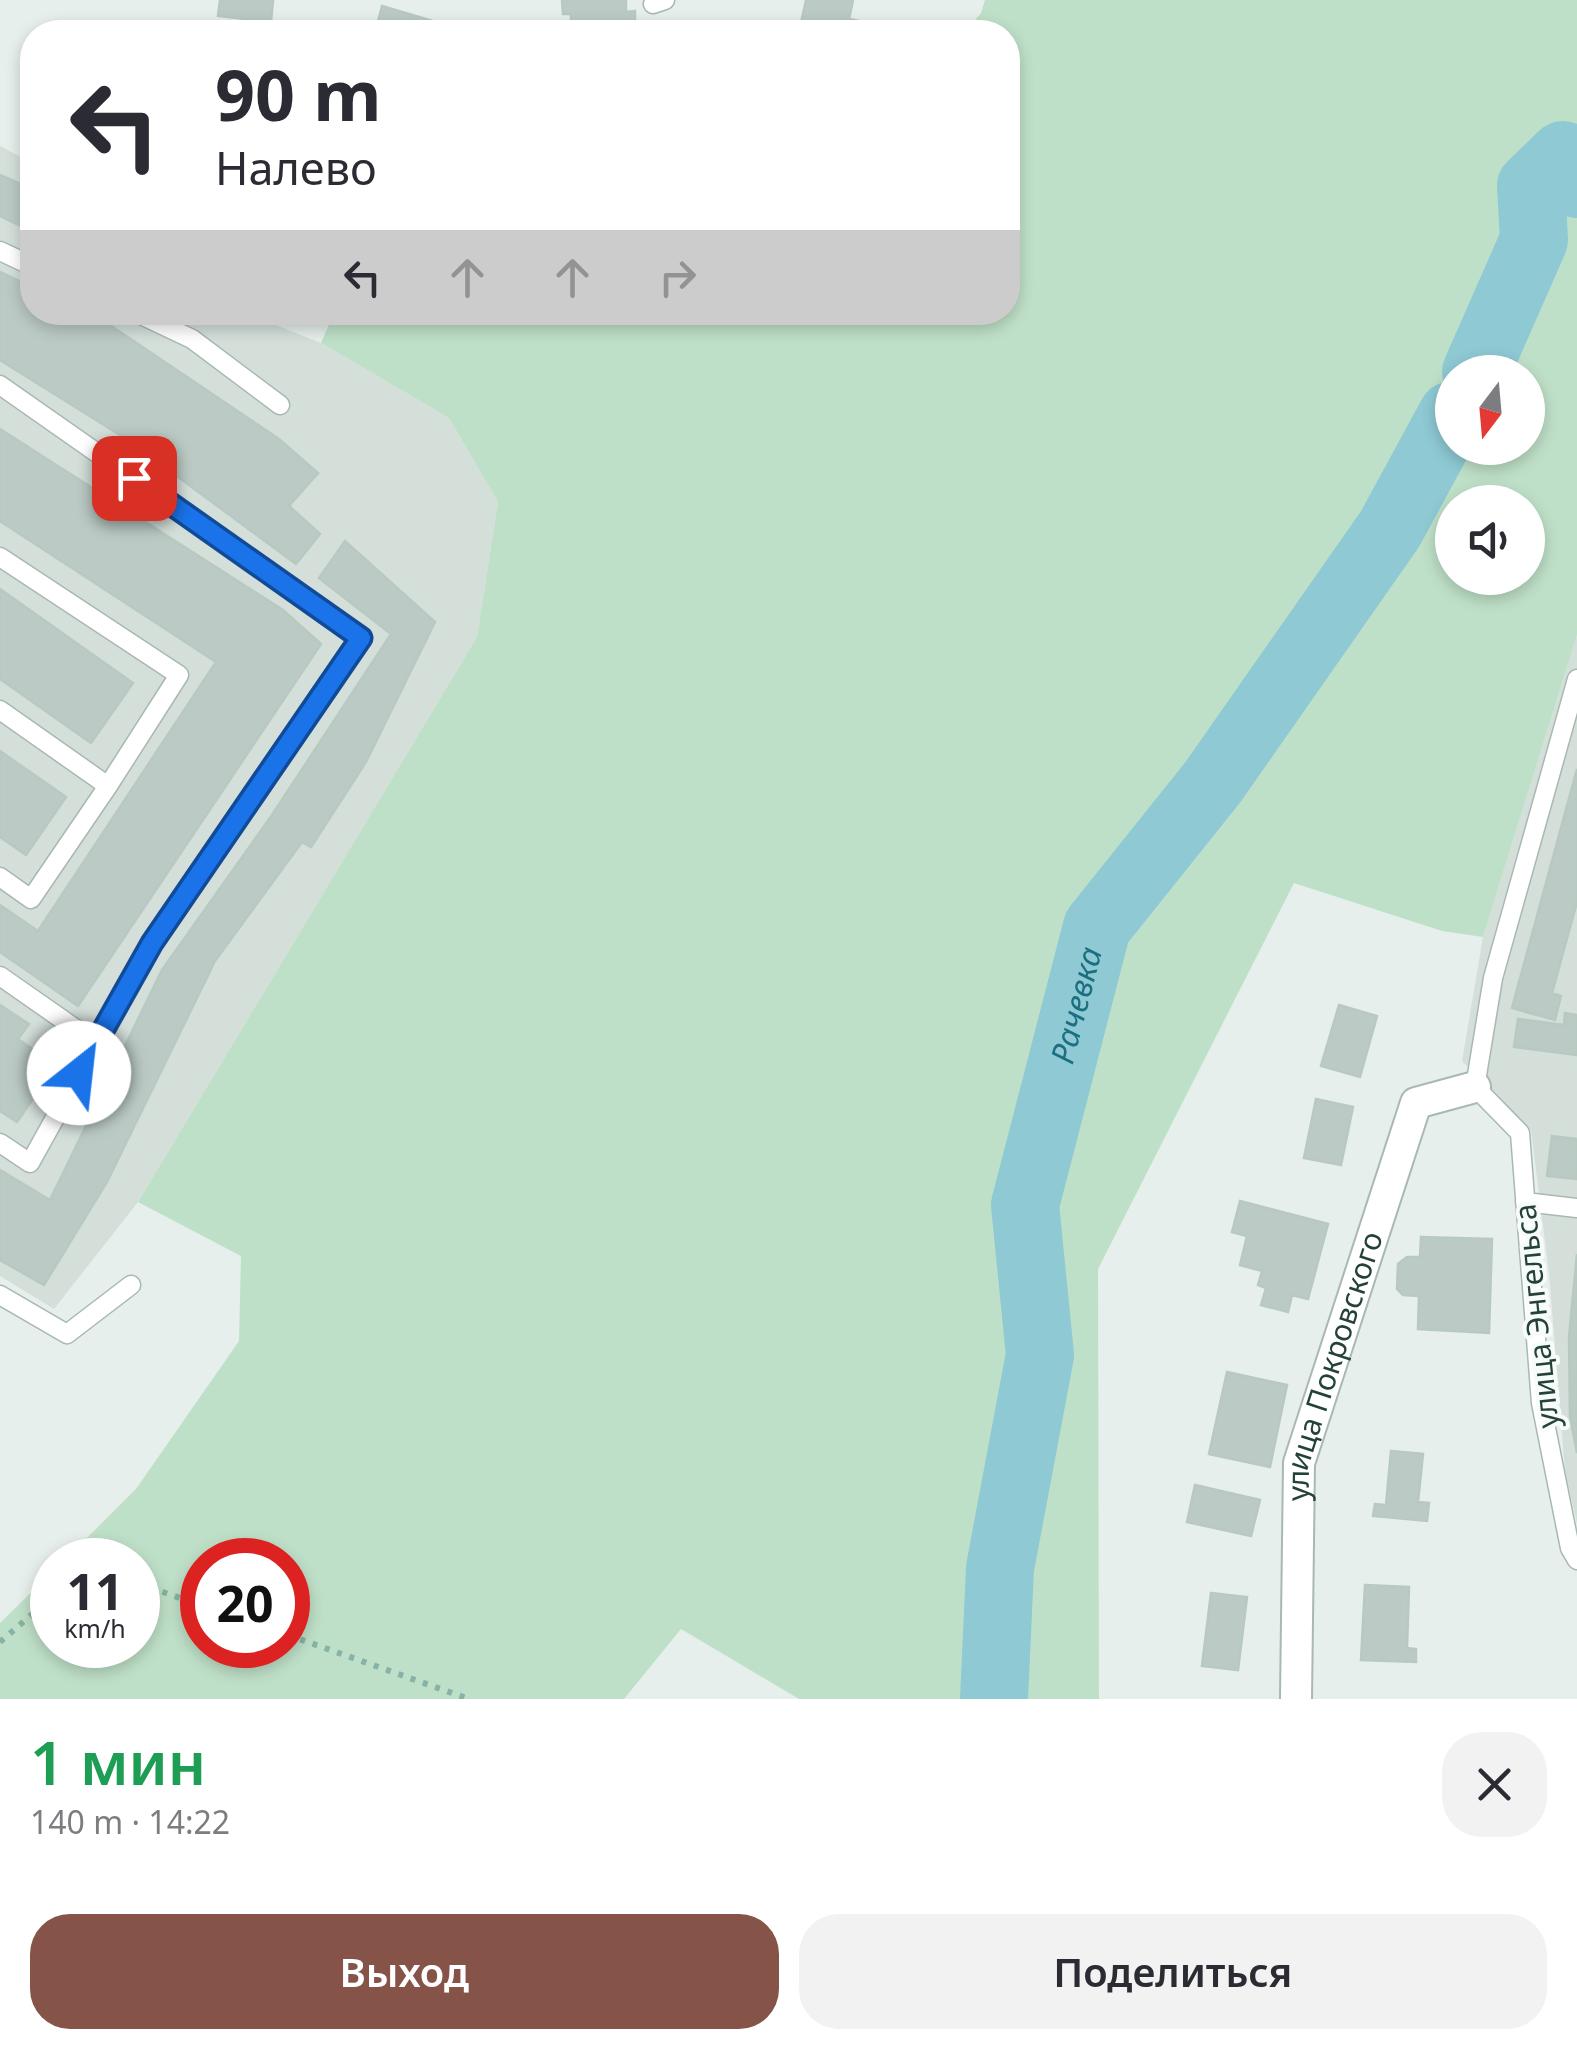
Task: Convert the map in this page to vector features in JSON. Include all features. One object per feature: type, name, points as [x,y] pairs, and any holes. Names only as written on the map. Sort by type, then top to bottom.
[{"type":"street","name":"улица Покровского","points":[[1296,1699],[1299,1463],[1416,1104],[1475,1087]]},
{"type":"lane","points":[[162,325],[192,339],[280,405]]},
{"type":"lane","points":[[0,385],[361,638],[152,943],[30,1163],[0,1143]]},
{"type":"lane","points":[[0,557],[179,675],[31,899],[0,877]]},
{"type":"lane","points":[[1475,1087],[1493,978],[1577,678]]},
{"type":"lane","points":[[0,710],[108,786]]},
{"type":"lane","points":[[0,976],[96,1043]]},
{"type":"lane","name":"улица Энгельса","points":[[1475,1087],[1520,1133],[1541,1403],[1570,1548],[1577,1560]]},
{"type":"lane","points":[[1526,1202],[1577,1208]]},
{"type":"lane","points":[[0,1296],[67,1334],[131,1285]]},
{"type":"path","points":[[0,1642],[30,1617]]},
{"type":"path","points":[[310,1644],[470,1699]]},
{"type":"shaded area","points":[[0,146],[20,157],[20,325],[276,325],[321,343],[449,418],[498,502],[477,637],[138,1202],[54,1309],[0,1276]]},
{"type":"shaded area","points":[[1577,635],[1577,1524],[1565,1471],[1549,1274],[1531,1130],[1462,1061],[1483,937]]},
{"type":"green space","points":[[985,0],[1577,0],[1577,635],[1483,937],[1442,931],[1294,883],[1098,1269],[1099,1699],[799,1699],[681,1629],[624,1699],[0,1699],[0,1623],[30,1594],[30,1668],[160,1668],[160,1538],[87,1538],[136,1489],[239,1341],[241,1256],[138,1202],[477,637],[498,502],[449,418],[321,343],[329,325],[1020,325],[1020,20],[975,20]]},
{"type":"building","points":[[220,0],[273,0],[271,20],[218,16]]},
{"type":"building","points":[[562,0],[626,0],[626,12],[635,11],[635,20],[571,20],[571,14],[563,14]]},
{"type":"building","points":[[806,0],[853,0],[849,19],[854,20],[802,20]]},
{"type":"building","points":[[382,6],[429,20],[378,20]]},
{"type":"building","points":[[0,175],[20,184],[20,225],[0,216]]},
{"type":"building","points":[[0,272],[20,281],[20,325],[110,325],[279,439],[318,473],[289,506],[320,534],[296,564],[128,440],[0,360]]},
{"type":"building","points":[[0,429],[283,610],[321,644],[78,1006],[0,952],[0,905],[38,931],[216,662],[0,521]]},
{"type":"building","points":[[345,541],[435,622],[366,762],[311,847],[302,842],[215,961],[107,1182],[44,1285],[0,1260],[0,1170],[50,1200],[162,970],[272,815],[391,634],[319,578]]},
{"type":"building","points":[[0,589],[133,683],[91,743],[0,679]]},
{"type":"building","points":[[0,751],[66,797],[26,855],[0,837]]},
{"type":"building","points":[[1577,769],[1577,902],[1552,993],[1561,996],[1555,1020],[1512,1008]]},
{"type":"building","points":[[0,1005],[29,1024],[18,1039],[35,1051],[43,1038],[65,1052],[17,1122],[0,1111]]},
{"type":"building","points":[[1339,1005],[1377,1016],[1360,1077],[1321,1066]]},
{"type":"building","points":[[1565,1013],[1577,1015],[1577,1055],[1514,1047],[1518,1019],[1564,1025]]},
{"type":"building","points":[[1316,1099],[1353,1107],[1341,1165],[1304,1158]]},
{"type":"building","points":[[1552,1136],[1577,1139],[1577,1179],[1547,1176]]},
{"type":"building","points":[[1240,1201],[1328,1224],[1308,1299],[1292,1295],[1288,1312],[1261,1305],[1266,1288],[1258,1285],[1262,1271],[1240,1265],[1247,1236],[1232,1232]]},
{"type":"building","points":[[1421,1237],[1492,1239],[1489,1333],[1418,1329],[1419,1296],[1403,1295],[1397,1289],[1398,1264],[1407,1257],[1420,1257]]},
{"type":"building","points":[[1577,1254],[1577,1453],[1570,1416],[1569,1337]]},
{"type":"building","points":[[1227,1372],[1287,1385],[1270,1467],[1209,1454]]},
{"type":"building","points":[[1391,1451],[1423,1454],[1418,1502],[1429,1503],[1427,1521],[1373,1516],[1375,1504],[1386,1505]]},
{"type":"building","points":[[1195,1485],[1260,1500],[1251,1536],[1187,1522]]},
{"type":"building","points":[[1365,1585],[1409,1587],[1407,1648],[1416,1649],[1416,1662],[1361,1660]]},
{"type":"building","points":[[1211,1593],[1247,1597],[1238,1670],[1202,1666]]},
{"type":"waterway","name":"Рачевка","points":[[1483,355],[1534,240],[1531,186],[1563,155],[1577,184]]},
{"type":"waterway","name":"Рачевка","points":[[994,1699],[1000,1568],[1040,1355],[1025,1205],[1097,927],[1213,782],[1390,529],[1435,446]]},
{"type":"route","points":[[79,1073],[152,943],[361,638],[134,478]]}]
